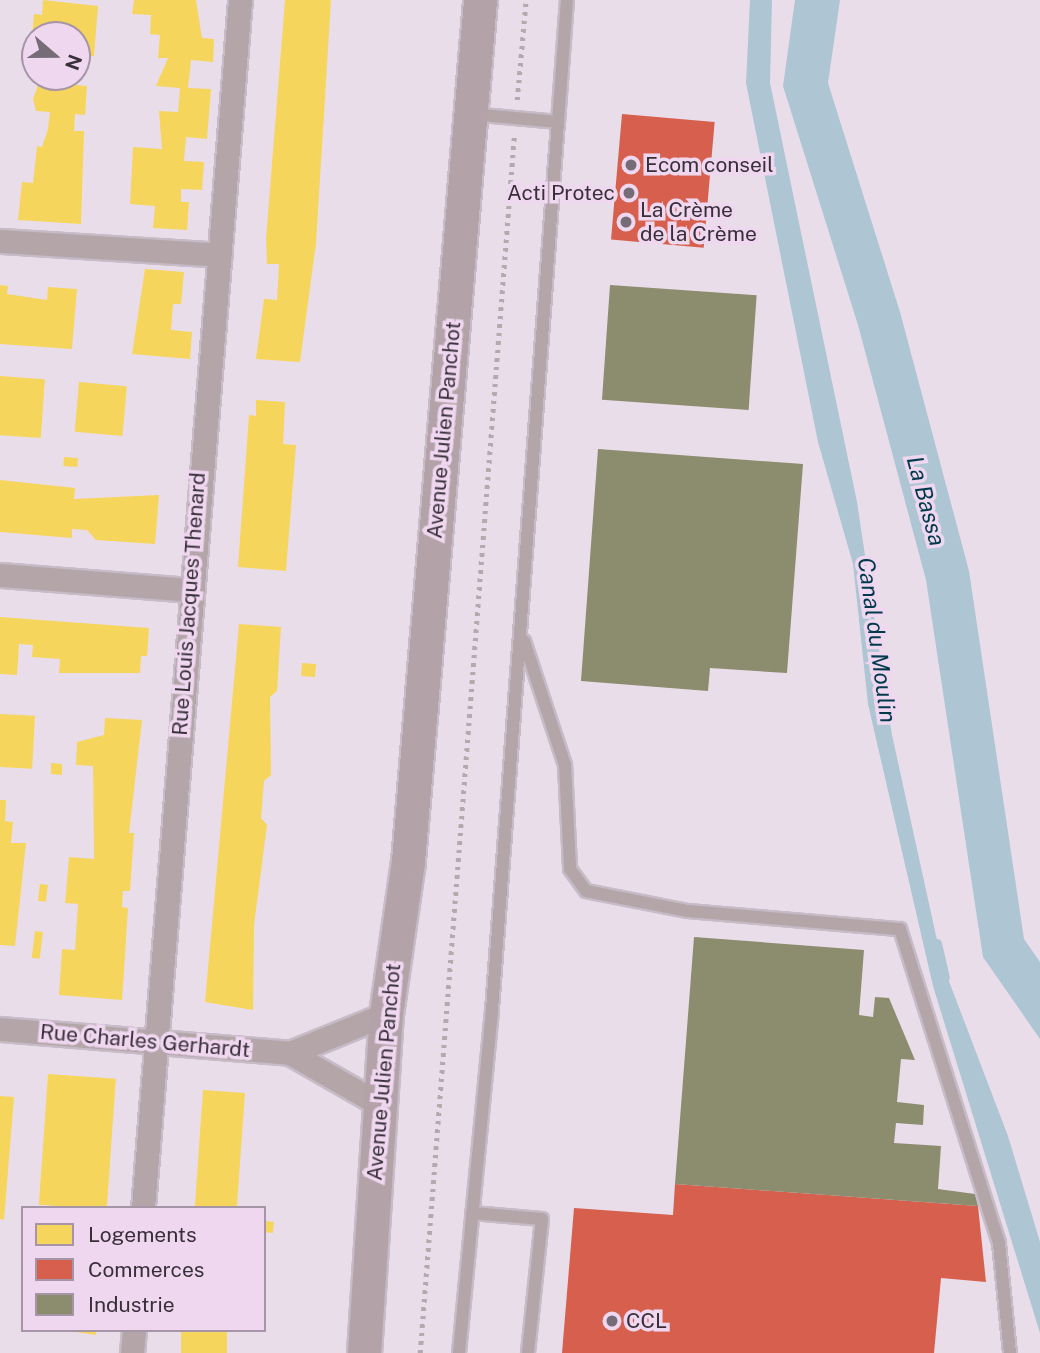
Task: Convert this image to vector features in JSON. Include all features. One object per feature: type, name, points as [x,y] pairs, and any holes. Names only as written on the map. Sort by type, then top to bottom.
[{"type":"main road","name":"Avenue Julien Panchot","points":[[364,1353],[386,1014],[408,861],[480,0]]},
{"type":"main road","name":"Avenue Julien Panchot","points":[[369,1283],[399,1125],[409,1010],[408,861]]},
{"type":"street","name":"Rue Louis Jacques Thenard","points":[[143,1206],[190,590],[240,0]]},
{"type":"street","points":[[0,242],[220,255]]},
{"type":"street","points":[[0,575],[190,590]]},
{"type":"street","points":[[290,1053],[386,1014]]},
{"type":"street","name":"Rue Charles Gerhardt","points":[[0,1029],[290,1053]]},
{"type":"street","points":[[290,1053],[379,1104]]},
{"type":"street","points":[[132,1353],[134,1332]]},
{"type":"lane","points":[[459,1353],[521,634],[568,0]]},
{"type":"lane","points":[[471,114],[558,122]]},
{"type":"lane","points":[[521,634],[565,765],[570,869],[586,891],[688,911],[900,929],[999,1243],[1010,1353]]},
{"type":"lane","points":[[472,1213],[542,1219],[528,1353]]},
{"type":"path","points":[[420,1353],[526,0]]},
{"type":"water","points":[[750,0],[772,0],[770,83],[857,502],[892,735],[942,963],[1008,1136],[1040,1242],[1040,1333],[933,986],[868,704],[853,564],[818,442],[746,83]]},
{"type":"water","name":"La Bassa","points":[[795,0],[840,0],[828,83],[900,312],[969,571],[1024,939],[1040,962],[1040,1039],[983,957],[926,580],[858,325],[783,86]]},
{"type":"building: Logements","points":[[43,0],[98,6],[94,56],[91,56],[91,21],[33,21],[34,14],[42,15]]},
{"type":"building: Logements","points":[[134,0],[196,0],[202,38],[214,39],[213,62],[191,60],[188,88],[211,89],[207,139],[186,137],[184,161],[204,162],[202,190],[181,189],[181,202],[189,202],[187,230],[153,228],[155,206],[130,204],[133,147],[162,149],[159,111],[178,112],[180,88],[156,86],[168,58],[158,58],[160,35],[150,34],[151,15],[132,14]]},
{"type":"building: Logements","points":[[285,0],[331,0],[316,243],[300,362],[256,359],[264,299],[277,300],[279,264],[267,264],[266,239]]},
{"type":"building: Logements","points":[[36,91],[87,91],[85,115],[75,114],[74,131],[84,131],[81,224],[18,220],[22,182],[33,183],[37,146],[42,147],[48,129],[50,112],[36,111],[33,99]]},
{"type":"building: Logements","points":[[145,269],[184,272],[181,304],[173,304],[171,330],[192,332],[190,359],[132,354]]},
{"type":"building: Logements","points":[[0,285],[8,286],[7,294],[47,300],[48,287],[77,289],[72,349],[0,344]]},
{"type":"building: Logements","points":[[0,376],[45,379],[41,438],[0,435]]},
{"type":"building: Logements","points":[[79,382],[127,386],[122,436],[75,432]]},
{"type":"building: Logements","points":[[256,400],[285,402],[283,444],[296,445],[286,571],[238,567],[249,415],[256,416]]},
{"type":"building: Logements","points":[[64,457],[78,458],[77,467],[63,466]]},
{"type":"building: Logements","points":[[0,480],[75,488],[74,499],[159,495],[155,544],[96,540],[87,530],[72,529],[72,538],[0,532]]},
{"type":"building: Logements","points":[[0,617],[149,628],[147,656],[141,656],[140,673],[59,673],[60,659],[32,657],[33,645],[19,644],[17,675],[0,674]]},
{"type":"building: Logements","points":[[239,624],[281,627],[277,691],[270,697],[271,775],[264,781],[261,818],[267,825],[254,925],[253,1010],[205,1002]]},
{"type":"building: Logements","points":[[302,663],[316,664],[315,677],[301,676]]},
{"type":"building: Logements","points":[[0,714],[35,716],[32,769],[0,767]]},
{"type":"building: Logements","points":[[105,718],[142,720],[129,833],[134,833],[130,891],[123,891],[122,907],[128,908],[122,1000],[59,995],[62,949],[75,950],[78,904],[65,903],[69,857],[94,859],[93,766],[76,765],[77,742],[104,735]]},
{"type":"building: Logements","points":[[51,763],[62,764],[62,775],[51,774]]},
{"type":"building: Logements","points":[[0,800],[6,800],[5,821],[13,822],[11,843],[26,843],[15,946],[0,945]]},
{"type":"building: Logements","points":[[40,884],[48,885],[46,902],[38,901]]},
{"type":"building: Logements","points":[[35,931],[43,932],[40,959],[32,958]]},
{"type":"building: Logements","points":[[48,1074],[116,1079],[107,1206],[39,1205]]},
{"type":"building: Logements","points":[[203,1090],[245,1093],[237,1206],[195,1206]]},
{"type":"building: Logements","points":[[0,1096],[14,1097],[4,1220],[0,1219]]},
{"type":"building: Logements","points":[[266,1221],[274,1222],[273,1233],[266,1232]]},
{"type":"building: Logements","points":[[75,1332],[96,1332],[96,1335]]},
{"type":"building: Logements","points":[[181,1332],[227,1332],[227,1353],[181,1353]]},
{"type":"building: Commerces","points":[[622,114],[715,122],[704,248],[611,240]]},
{"type":"building: Commerces","points":[[675,1184],[978,1206],[986,1282],[941,1278],[934,1353],[562,1353],[574,1208],[673,1215]]},
{"type":"building: Industrie","points":[[610,285],[757,295],[749,410],[602,400]]},
{"type":"building: Industrie","points":[[598,449],[803,464],[787,673],[710,668],[708,691],[581,681]]},
{"type":"building: Industrie","points":[[694,937],[864,950],[859,1015],[873,1017],[875,997],[889,998],[915,1060],[901,1059],[897,1102],[924,1105],[923,1125],[896,1123],[894,1143],[941,1146],[938,1189],[975,1194],[978,1206],[675,1184]]},
{"type":"waterway","name":"Canal du Moulin","points":[[937,943],[945,977]]},
{"type":"place","name":"Ecom conseil","points":[[631,165]]},
{"type":"place","name":"Acti Protec","points":[[629,193]]},
{"type":"place","name":"La Crème de la Crème","points":[[626,222]]},
{"type":"place","name":"CCL","points":[[612,1321]]}]
